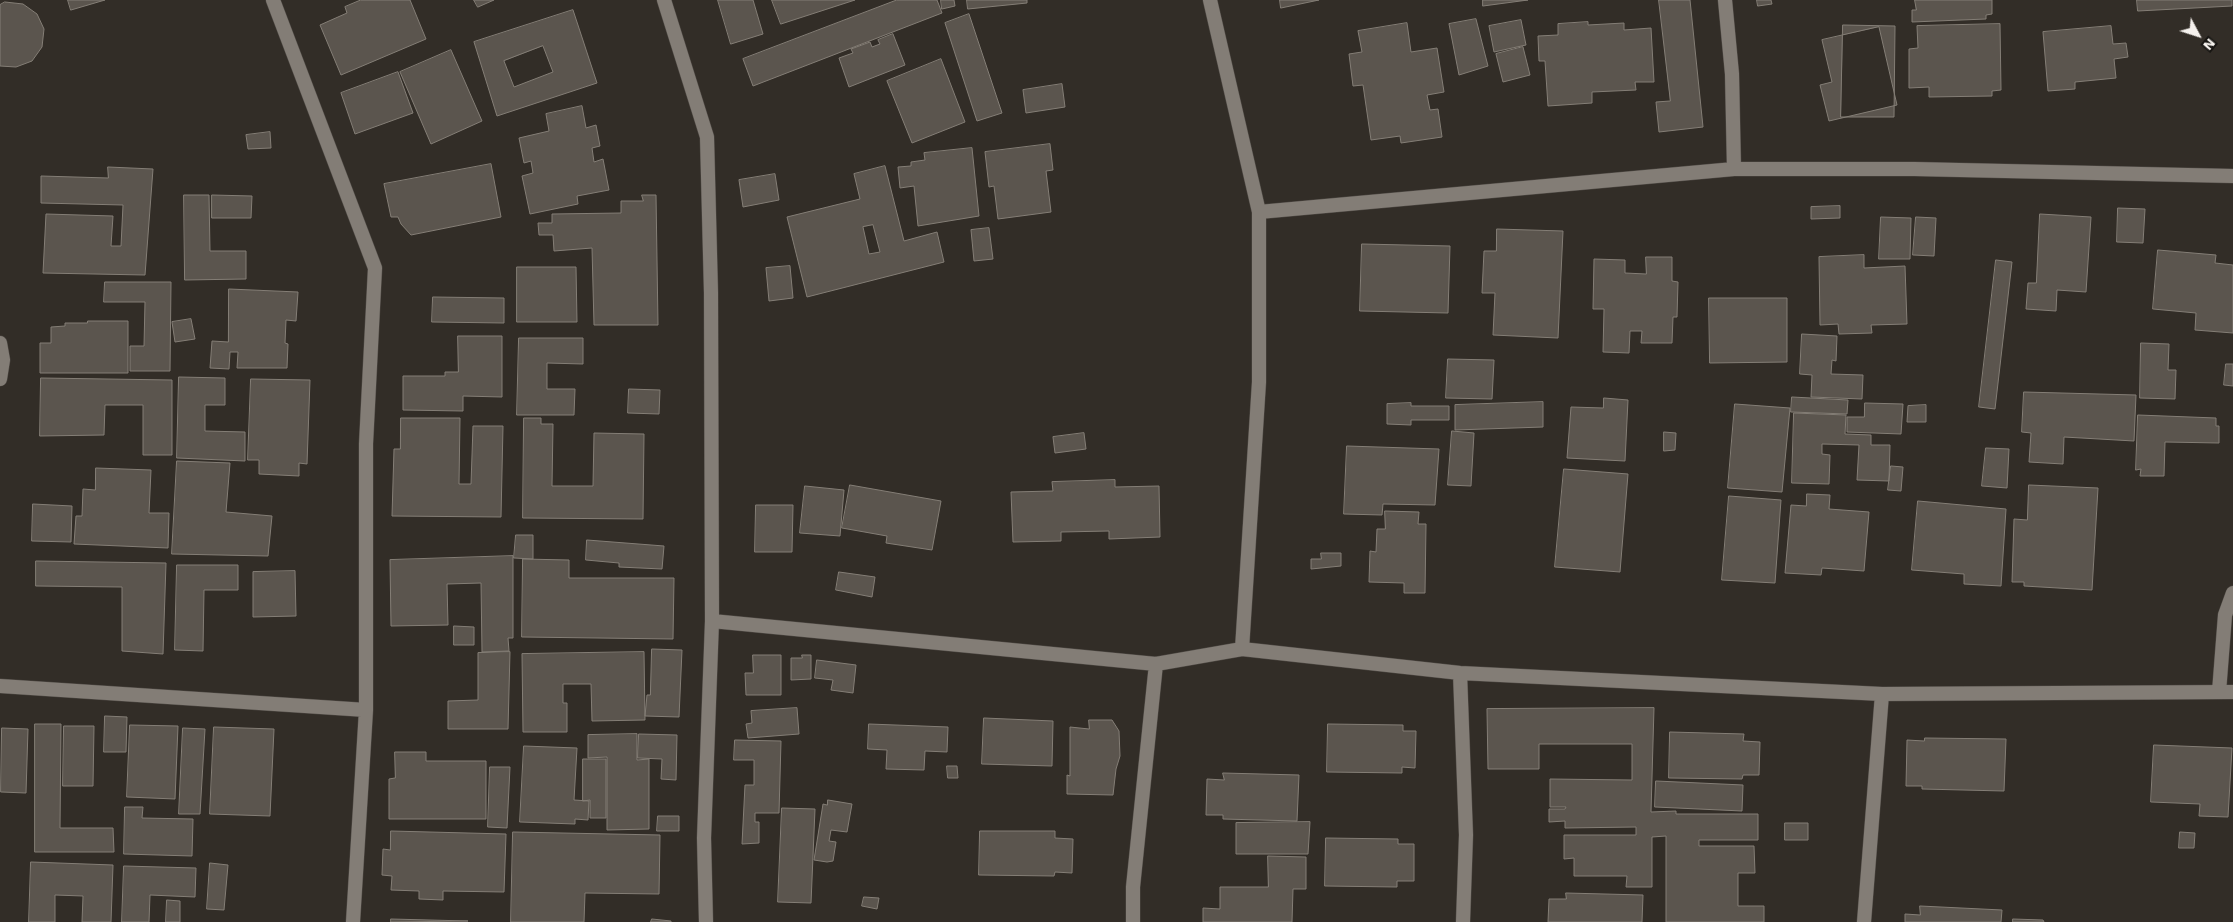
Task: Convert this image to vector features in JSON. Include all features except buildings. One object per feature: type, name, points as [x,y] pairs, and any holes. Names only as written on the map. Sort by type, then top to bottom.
[{"type":"street","points":[[273,0],[375,268],[366,444],[366,710],[353,922]]},
{"type":"street","points":[[664,0],[707,137],[711,293],[712,621],[704,838],[706,922]]},
{"type":"street","points":[[1210,0],[1259,212],[1259,382],[1242,649]]},
{"type":"street","points":[[1725,0],[1732,74],[1734,169]]},
{"type":"street","points":[[1259,212],[1734,169],[1914,169],[2233,176]]},
{"type":"street","points":[[0,343],[3,360],[0,379]]},
{"type":"street","points":[[712,621],[1156,664],[1242,649],[1460,673],[1882,694],[2226,692],[2225,615],[2233,593]]},
{"type":"street","points":[[1133,922],[1133,887],[1156,664]]},
{"type":"street","points":[[1460,673],[1466,835],[1463,922]]},
{"type":"street","points":[[0,686],[366,710]]},
{"type":"street","points":[[1864,922],[1882,694]]}]
